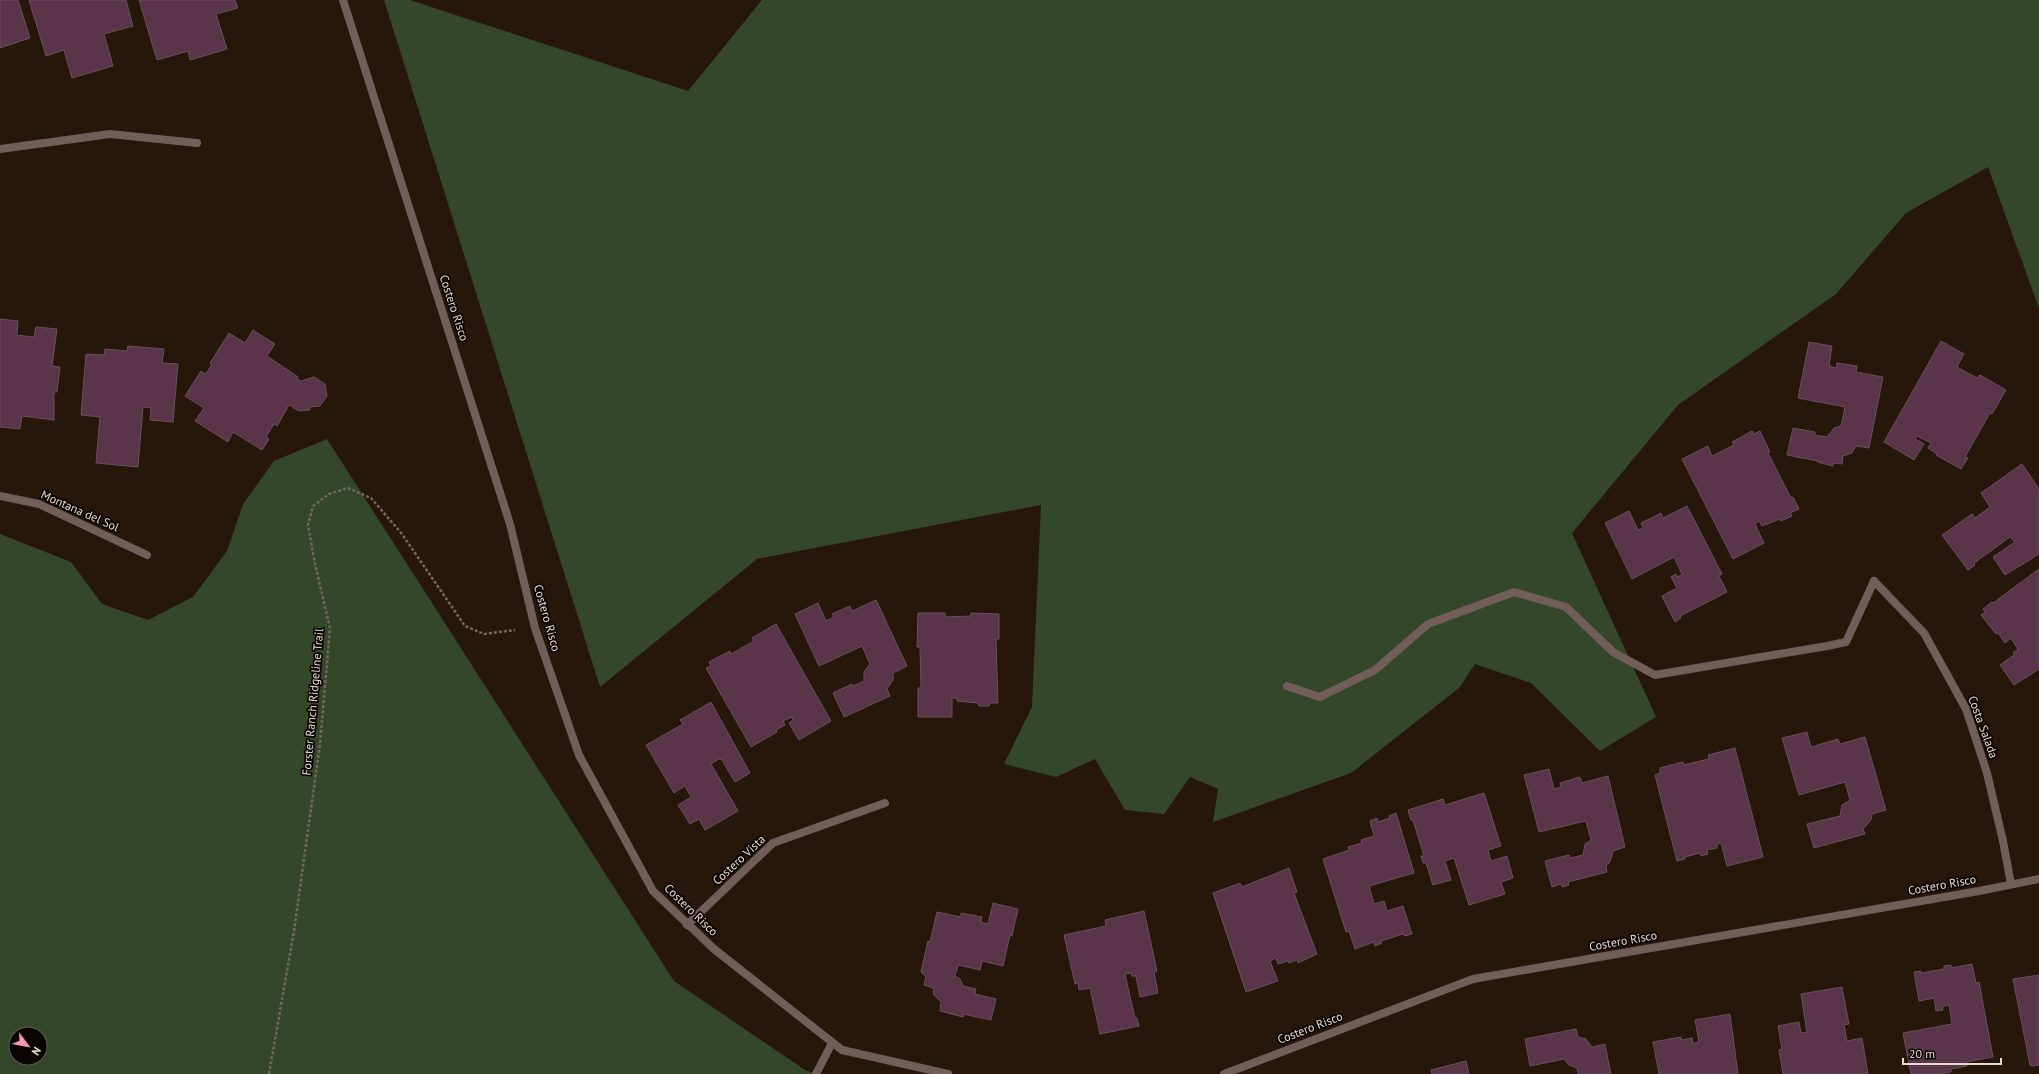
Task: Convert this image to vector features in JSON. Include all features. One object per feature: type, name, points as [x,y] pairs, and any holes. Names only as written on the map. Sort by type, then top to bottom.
[{"type":"street","name":"Costero Risco","points":[[343,0],[510,524],[535,628],[579,755],[653,891],[687,925],[714,949],[842,1050],[948,1074]]},
{"type":"street","points":[[0,149],[110,134],[197,143]]},
{"type":"street","name":"Montana del Sol","points":[[0,496],[39,504],[148,554]]},
{"type":"street","name":"Costa Salada","points":[[1287,686],[1320,697],[1375,670],[1428,624],[1514,592],[1566,607],[1614,652],[1655,675],[1826,646],[1846,642],[1874,581],[1924,633],[1966,709],[1987,773],[2003,841],[2011,884]]},
{"type":"street","name":"Costero Vista","points":[[687,925],[773,843],[885,803]]},
{"type":"street","name":"Costero Risco","points":[[1224,1074],[1473,979],[2039,879]]},
{"type":"street","points":[[816,1074],[832,1043]]},
{"type":"path","name":"Forster Ranch Ridgeline Trail","points":[[269,1074],[295,924],[320,744],[330,628],[315,564],[308,525],[313,506],[329,494],[348,488],[371,498],[402,534],[465,626],[484,634],[535,628]]},
{"type":"green space","points":[[384,0],[410,0],[688,91],[762,0],[2039,0],[2039,308],[1988,167],[1906,213],[1836,294],[1678,405],[1572,533],[1656,717],[1600,751],[1531,683],[1475,664],[1459,688],[1351,773],[1213,822],[1218,789],[1190,777],[1164,814],[1125,810],[1095,759],[1056,777],[1004,764],[1032,707],[1041,505],[757,559],[600,687]]},
{"type":"green space","points":[[327,439],[674,981],[805,1070],[816,1074],[0,1074],[0,534],[71,562],[102,604],[148,620],[193,597],[227,551],[243,504],[274,461]]},
{"type":"building","points":[[0,0],[18,0],[30,38],[0,48]]},
{"type":"building","points":[[29,0],[126,0],[133,26],[104,34],[113,66],[72,78],[64,50],[46,56]]},
{"type":"building","points":[[139,0],[235,0],[238,8],[216,14],[227,49],[190,60],[188,51],[157,60]]},
{"type":"building","points":[[0,319],[18,321],[17,335],[34,337],[36,327],[57,329],[52,366],[60,367],[57,392],[54,392],[54,420],[22,416],[20,429],[0,427]]},
{"type":"building","points":[[253,330],[275,344],[267,356],[298,377],[297,379],[301,381],[314,377],[325,384],[327,396],[320,406],[310,407],[310,410],[299,411],[289,405],[277,426],[274,424],[266,437],[269,439],[262,450],[233,432],[228,442],[195,421],[204,408],[185,396],[201,371],[206,374],[212,364],[210,363],[229,333],[245,343]]},
{"type":"building","points":[[1941,341],[1964,354],[1957,367],[1977,378],[1980,375],[2006,390],[1992,414],[1990,413],[1965,457],[1968,458],[1961,469],[1936,455],[1937,454],[1928,448],[1931,443],[1917,436],[1915,439],[1924,444],[1914,460],[1884,442]]},
{"type":"building","points":[[1809,342],[1832,346],[1829,366],[1836,368],[1837,363],[1857,366],[1856,372],[1883,377],[1869,448],[1856,446],[1852,453],[1843,456],[1842,464],[1833,463],[1833,466],[1817,462],[1818,461],[1787,455],[1793,428],[1815,432],[1815,435],[1827,437],[1834,428],[1841,426],[1845,407],[1798,398]]},
{"type":"building","points":[[128,346],[164,349],[162,363],[178,364],[173,422],[150,420],[151,408],[143,407],[138,467],[96,463],[100,417],[81,415],[86,354],[104,355],[105,349],[127,351]]},
{"type":"building","points":[[1752,431],[1754,434],[1760,431],[1770,452],[1768,453],[1791,498],[1793,497],[1799,509],[1790,513],[1792,516],[1781,521],[1780,519],[1762,526],[1759,521],[1755,524],[1764,543],[1733,559],[1682,459],[1708,446],[1712,456],[1734,445],[1732,442]]},
{"type":"building","points":[[2022,464],[2039,489],[2039,554],[2005,575],[1993,557],[2015,542],[2010,537],[1974,563],[1975,565],[1968,570],[1942,535],[1972,514],[1975,518],[1990,507],[1981,493]]},
{"type":"building","points":[[1687,506],[1722,574],[1719,576],[1727,592],[1680,616],[1681,618],[1675,622],[1662,596],[1677,588],[1671,577],[1676,574],[1678,577],[1682,574],[1674,557],[1632,579],[1605,523],[1629,511],[1638,530],[1643,528],[1641,523],[1661,513],[1663,518]]},
{"type":"building","points":[[2039,569],[2039,669],[2014,685],[2000,665],[2015,654],[2013,653],[2018,649],[2011,638],[2005,643],[1981,615],[1985,612],[1983,609]]},
{"type":"building","points":[[876,600],[907,666],[893,673],[893,680],[887,689],[890,696],[844,717],[833,693],[852,684],[853,686],[864,681],[864,672],[870,664],[862,646],[819,666],[795,614],[818,603],[826,621],[834,617],[832,614],[850,606],[852,611]]},
{"type":"building","points":[[918,613],[945,613],[945,617],[971,616],[971,613],[999,614],[999,639],[996,639],[998,703],[990,703],[989,706],[979,706],[978,703],[957,701],[957,698],[952,698],[952,717],[918,717],[918,688],[921,688],[920,647],[917,647]]},
{"type":"building","points":[[776,624],[831,721],[799,740],[789,723],[793,720],[792,717],[783,721],[785,725],[776,730],[777,732],[751,747],[706,668],[711,666],[709,662],[730,651],[731,654],[754,641],[752,638]]},
{"type":"building","points":[[711,702],[750,773],[735,782],[722,760],[719,759],[711,764],[738,811],[705,830],[699,819],[690,824],[678,805],[691,797],[685,786],[674,793],[646,745],[683,724],[680,720]]},
{"type":"building","points":[[1807,732],[1811,747],[1838,739],[1840,744],[1865,737],[1886,810],[1872,814],[1871,820],[1863,829],[1865,834],[1814,848],[1807,824],[1840,816],[1842,805],[1850,800],[1845,782],[1799,795],[1782,738]]},
{"type":"building","points":[[1735,748],[1763,857],[1727,866],[1721,843],[1717,844],[1717,848],[1707,850],[1708,854],[1701,856],[1700,853],[1677,861],[1655,775],[1660,773],[1660,768],[1683,762],[1683,765],[1709,759],[1708,755]]},
{"type":"building","points":[[1549,769],[1554,789],[1561,787],[1560,783],[1580,777],[1582,783],[1608,776],[1625,847],[1613,851],[1610,862],[1606,866],[1607,872],[1568,882],[1569,885],[1562,887],[1561,884],[1552,887],[1545,861],[1569,855],[1571,858],[1583,855],[1585,844],[1591,840],[1586,821],[1539,832],[1524,775]]},
{"type":"building","points":[[1484,793],[1501,846],[1488,850],[1491,861],[1507,856],[1513,878],[1501,882],[1505,894],[1469,905],[1454,858],[1445,861],[1451,880],[1433,885],[1426,863],[1423,863],[1421,856],[1424,856],[1413,820],[1411,820],[1408,810],[1443,799],[1445,805]]},
{"type":"building","points":[[1396,813],[1414,873],[1369,886],[1374,904],[1384,901],[1387,911],[1403,906],[1412,934],[1405,936],[1403,934],[1381,941],[1382,943],[1375,946],[1374,942],[1355,949],[1349,931],[1346,932],[1323,859],[1349,850],[1348,847],[1362,843],[1361,840],[1374,836],[1370,821],[1377,818],[1378,822],[1390,818],[1389,816]]},
{"type":"building","points":[[1289,868],[1297,892],[1294,893],[1317,954],[1298,963],[1297,960],[1289,963],[1288,961],[1278,964],[1276,958],[1270,961],[1278,981],[1246,992],[1213,893],[1240,883],[1242,887]]},
{"type":"building","points":[[993,903],[1018,909],[1003,966],[982,961],[980,970],[958,965],[955,976],[960,979],[963,986],[976,989],[975,994],[996,999],[991,1020],[963,1014],[963,1017],[940,1011],[941,1002],[934,995],[933,988],[924,985],[926,977],[921,972],[928,941],[930,942],[937,912],[961,917],[961,913],[982,917],[981,922],[988,924]]},
{"type":"building","points":[[1144,911],[1157,971],[1154,972],[1158,993],[1140,997],[1136,976],[1132,976],[1131,973],[1125,974],[1135,1018],[1137,1018],[1139,1026],[1100,1034],[1090,988],[1079,990],[1078,983],[1075,984],[1064,935],[1106,926],[1105,920]]},
{"type":"building","points":[[1972,964],[1976,983],[1979,982],[1993,1057],[1966,1062],[1967,1066],[1951,1069],[1951,1072],[1940,1074],[1911,1074],[1903,1033],[1952,1024],[1949,1005],[1942,1007],[1943,1010],[1936,1011],[1934,998],[1919,1001],[1914,972],[1921,971],[1921,973],[1944,969],[1944,966],[1951,965],[1951,968]]},
{"type":"building","points":[[2039,975],[2039,1065],[2034,1066],[2030,1065],[2013,979]]},
{"type":"building","points":[[1842,987],[1849,1024],[1844,1025],[1847,1041],[1862,1038],[1868,1074],[1783,1074],[1779,1050],[1782,1049],[1778,1026],[1799,1022],[1801,1033],[1807,1032],[1801,994]]},
{"type":"building","points":[[1730,1014],[1738,1074],[1659,1074],[1653,1042],[1681,1037],[1681,1040],[1692,1038],[1693,1043],[1699,1042],[1695,1020]]},
{"type":"building","points":[[1576,1029],[1578,1037],[1586,1039],[1592,1047],[1605,1044],[1611,1074],[1578,1074],[1577,1068],[1569,1065],[1564,1059],[1530,1066],[1525,1039]]},
{"type":"building","points":[[1466,1061],[1469,1074],[1432,1074],[1431,1070]]}]
